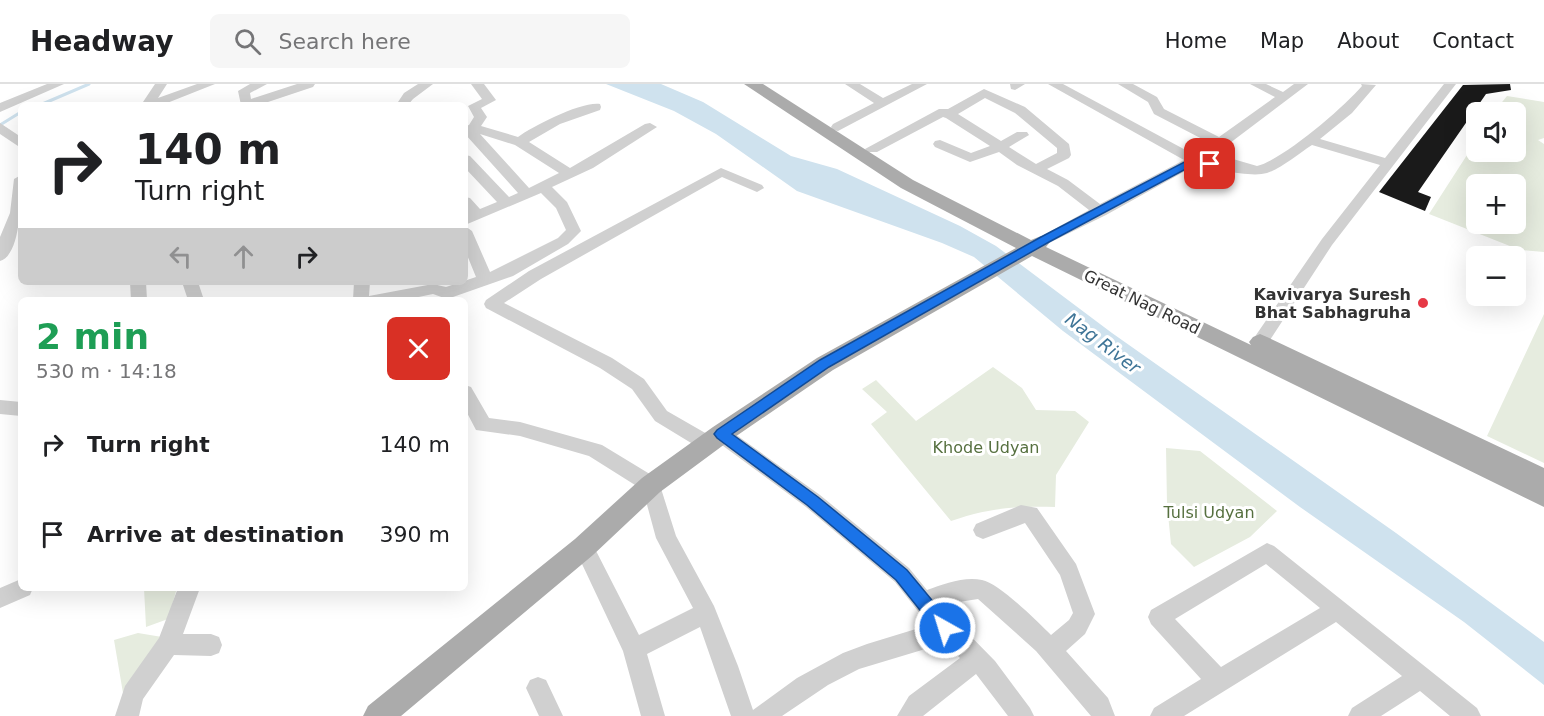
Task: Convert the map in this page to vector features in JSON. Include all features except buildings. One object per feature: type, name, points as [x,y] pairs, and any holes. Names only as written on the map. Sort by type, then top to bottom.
[{"type":"main road","name":"Great Nag Road","points":[[752,84],[907,184],[1544,498]]},
{"type":"main road","name":"Great Nag Road","points":[[771,84],[872,149],[1033,247],[1260,342],[1544,479]]},
{"type":"main road","points":[[378,716],[448,661],[584,547],[651,485],[715,439],[825,364],[1033,247]]},
{"type":"street","points":[[0,108],[58,84]]},
{"type":"street","points":[[151,102],[161,84]]},
{"type":"street","points":[[158,102],[209,84]]},
{"type":"street","points":[[246,102],[244,91],[261,84]]},
{"type":"street","points":[[246,102],[288,84]]},
{"type":"street","points":[[246,102],[309,84]]},
{"type":"street","points":[[404,102],[408,96],[426,84]]},
{"type":"street","points":[[468,129],[481,117],[474,106],[490,100],[477,84]]},
{"type":"street","points":[[851,84],[882,103]]},
{"type":"street","points":[[838,127],[921,84]]},
{"type":"street","points":[[1054,84],[1194,160],[1261,171],[1310,140],[1356,104],[1370,85],[1367,84]]},
{"type":"street","points":[[1124,84],[1153,100],[1159,111],[1216,146],[1242,168]]},
{"type":"street","points":[[1256,84],[1284,97]]},
{"type":"street","points":[[1033,247],[1194,160],[1302,84]]},
{"type":"street","points":[[1260,342],[1327,242],[1450,84]]},
{"type":"street","points":[[948,114],[984,93],[1020,110],[1064,147],[1064,155],[1036,169]]},
{"type":"street","points":[[520,142],[533,132],[555,121],[595,107]]},
{"type":"street","points":[[872,149],[944,112],[1036,169],[1063,183],[1101,212]]},
{"type":"street","points":[[471,218],[569,174],[650,127]]},
{"type":"street","points":[[2,129],[18,142]]},
{"type":"street","points":[[468,129],[520,142],[569,174]]},
{"type":"street","points":[[468,129],[490,157],[534,190],[550,191],[570,218],[574,231],[563,241],[517,267],[468,284]]},
{"type":"street","points":[[940,144],[970,158],[1000,147],[1022,135]]},
{"type":"street","points":[[1310,140],[1389,163]]},
{"type":"street","points":[[468,163],[488,186],[507,203]]},
{"type":"street","points":[[758,188],[722,172],[535,275],[492,304],[606,363],[638,384],[661,416],[715,439],[830,516],[902,575],[945,628],[1012,700],[1022,716]]},
{"type":"street","points":[[0,256],[14,238],[18,218]]},
{"type":"street","points":[[468,239],[484,280]]},
{"type":"street","points":[[396,297],[441,291],[464,285]]},
{"type":"street","points":[[468,398],[483,425],[520,429],[595,450],[651,485],[666,538],[706,613],[727,666],[743,716]]},
{"type":"street","points":[[0,407],[18,409]]},
{"type":"street","points":[[983,530],[1021,513],[1030,514],[1069,571],[1084,614],[1077,627],[1052,650]]},
{"type":"street","points":[[584,547],[634,649],[653,716]]},
{"type":"street","points":[[1218,681],[1159,617],[1267,552],[1468,716]]},
{"type":"street","points":[[922,601],[949,592],[981,589],[1009,609],[1052,650],[1100,706],[1103,716]]},
{"type":"street","points":[[0,598],[18,590]]},
{"type":"street","points":[[127,716],[133,694],[168,644],[188,591]]},
{"type":"street","points":[[1162,716],[1338,609]]},
{"type":"street","points":[[634,649],[706,613]]},
{"type":"street","points":[[762,716],[824,672],[884,648],[923,641],[945,628]]},
{"type":"street","points":[[168,644],[212,645]]},
{"type":"street","points":[[909,716],[917,704],[977,660]]},
{"type":"street","points":[[1360,716],[1420,677]]},
{"type":"street","points":[[538,688],[551,716]]},
{"type":"green space","points":[[1507,96],[1544,102],[1544,138],[1538,140],[1544,144],[1544,252],[1526,250],[1526,246],[1510,246],[1480,234],[1526,234],[1526,174],[1466,174],[1466,229],[1429,214],[1466,157],[1466,162],[1526,162],[1526,102],[1502,102]]},
{"type":"green space","points":[[1544,314],[1544,463],[1487,436]]},
{"type":"green space","name":"Khode Udyan","points":[[993,367],[1022,388],[1036,410],[1075,411],[1089,422],[1056,475],[1055,507],[1002,509],[951,521],[871,424],[887,412],[862,389],[876,380],[916,421]]},
{"type":"green space","name":"Tulsi Udyan","points":[[1166,448],[1200,451],[1277,511],[1250,537],[1194,567],[1171,544],[1167,504]]},
{"type":"green space","points":[[144,591],[176,591],[168,619],[146,627]]},
{"type":"green space","points":[[138,633],[162,637],[123,693],[114,640]]},
{"type":"water","name":"Nag River","points":[[606,84],[661,84],[703,102],[791,156],[837,169],[960,226],[996,246],[1112,333],[1396,533],[1544,642],[1544,685],[1464,622],[1300,507],[1063,331],[974,257],[942,243],[797,191],[716,134],[674,111]]},
{"type":"waterway","points":[[47,102],[89,84]]},
{"type":"waterway","points":[[0,125],[18,114]]},
{"type":"place","name":"Kavivarya Suresh Bhat Sabhagruha","points":[[1423,303]]},
{"type":"route","points":[[945,628],[902,575],[813,501],[722,434],[825,364],[1045,240],[1101,212],[1194,160],[1210,164]]}]
